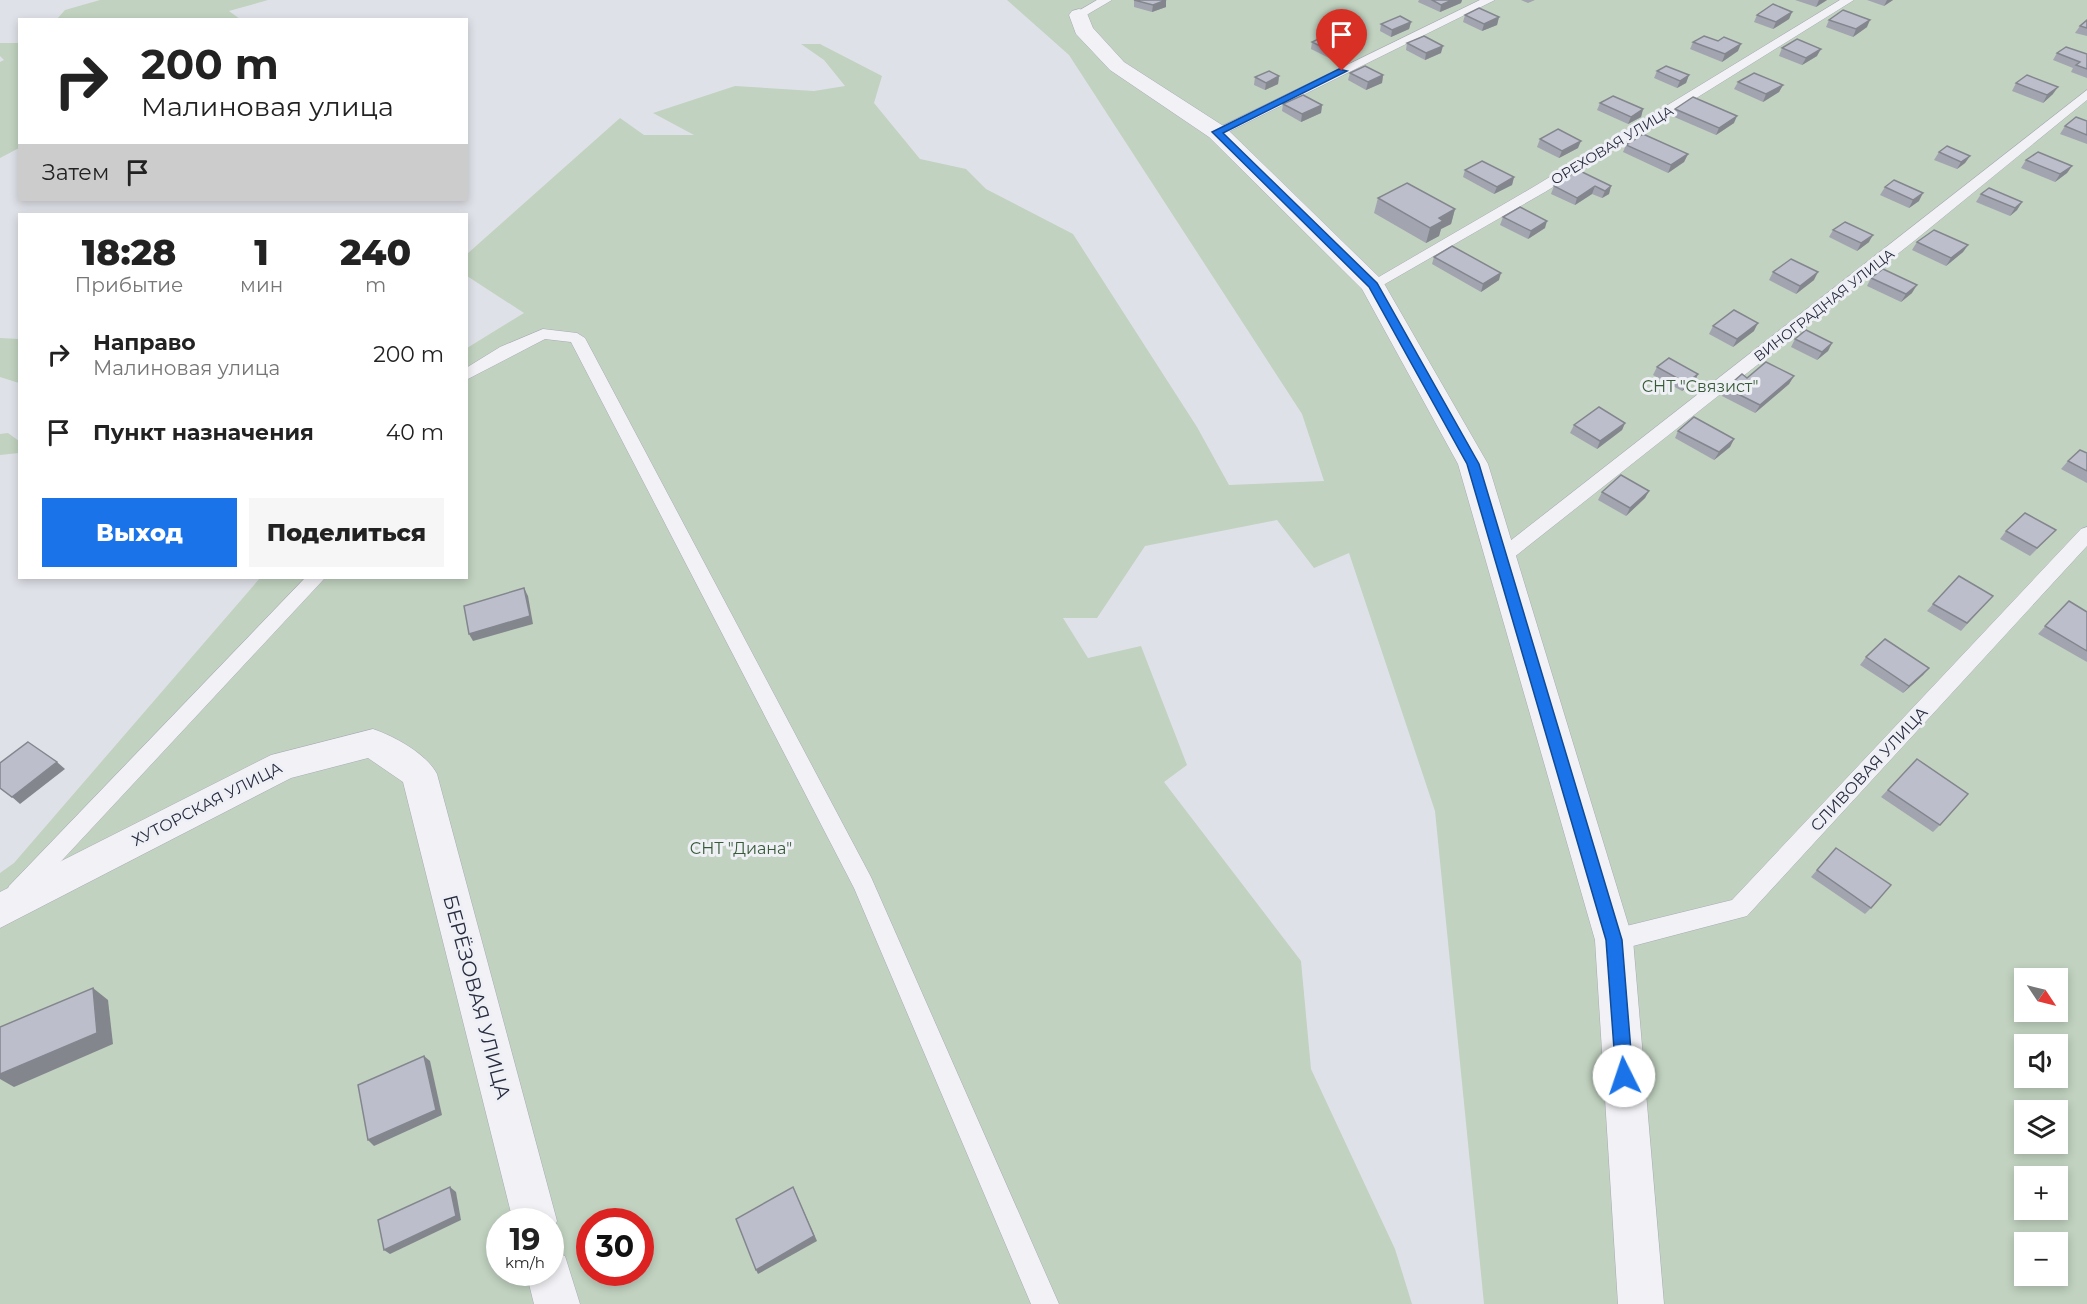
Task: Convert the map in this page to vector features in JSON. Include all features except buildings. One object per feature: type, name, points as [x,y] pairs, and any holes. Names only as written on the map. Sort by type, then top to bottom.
[{"type":"street","points":[[1092,7],[1083,30],[1117,66],[1217,132],[1373,285],[1473,464],[1614,940],[1641,1304]]},
{"type":"street","name":"ХУТОРСКАЯ УЛИЦА","points":[[0,911],[283,765],[373,743],[419,774]]},
{"type":"street","name":"БЕРЁЗОВАЯ УЛИЦА","points":[[419,774],[532,1208]]},
{"type":"street","points":[[552,1286],[557,1304]]},
{"type":"lane","points":[[1217,132],[1489,0]]},
{"type":"lane","name":"ОРЕХОВАЯ УЛИЦА","points":[[1373,285],[1540,189],[1848,0]]},
{"type":"lane","name":"ВИНОГРАДНАЯ УЛИЦА","points":[[1502,557],[1909,238],[2087,94]]},
{"type":"lane","points":[[468,374],[506,351],[543,334],[577,338],[863,884],[1045,1304]]},
{"type":"lane","name":"СЛИВОВАЯ УЛИЦА","points":[[1614,940],[1739,909],[2087,534]]},
{"type":"lane","points":[[0,911],[315,579]]},
{"type":"green space","points":[[100,0],[268,0],[229,11],[239,18],[58,18],[65,10]]},
{"type":"green space","points":[[1007,0],[2087,0],[2087,1304],[1484,1304],[1435,811],[1349,553],[1314,568],[1277,520],[1145,546],[1097,618],[1063,618],[1088,658],[1141,646],[1187,765],[1164,782],[1301,961],[1311,1069],[1395,1249],[1412,1304],[0,1304],[0,873],[14,863],[259,579],[468,579],[468,347],[524,313],[468,277],[468,253],[620,118],[644,135],[694,135],[653,113],[735,86],[814,91],[845,86],[824,60],[801,44],[820,44],[882,76],[874,103],[920,159],[966,169],[986,189],[1073,234],[1197,427],[1229,485],[1324,481],[1302,414],[1069,55]]},
{"type":"green space","points":[[0,43],[18,43],[18,149],[0,158],[0,62],[4,60],[0,56]]},
{"type":"green space","points":[[0,338],[18,339],[18,383],[0,377]]},
{"type":"green space","points":[[8,433],[18,440],[18,453],[0,455],[0,434]]},
{"type":"route","points":[[1342,71],[1217,132],[1373,285],[1473,464],[1614,940],[1624,1076]]},
{"type":"park label","name":"СНТ \"Связист\"","points":[[1700,386]]},
{"type":"park label","name":"СНТ \"Диана\"","points":[[741,848]]}]
